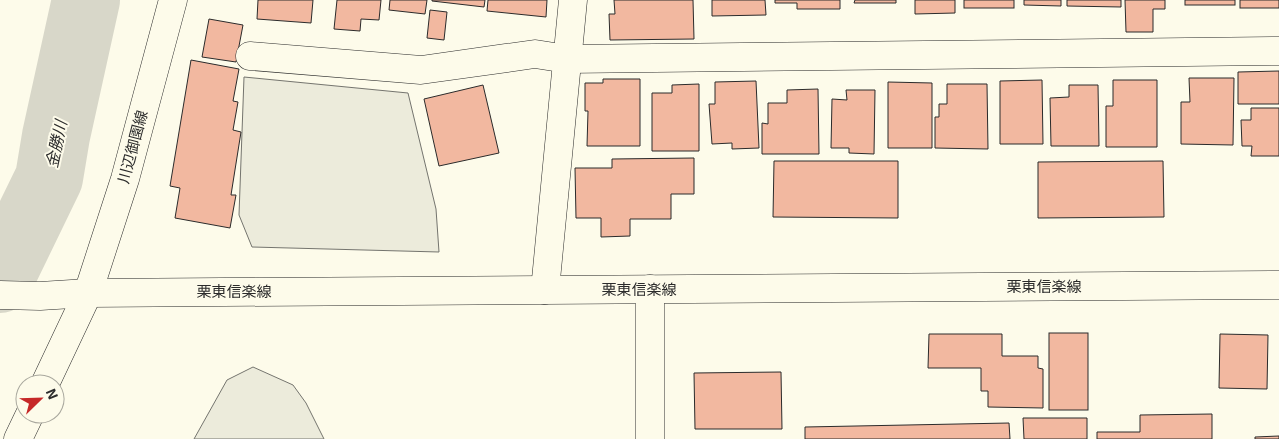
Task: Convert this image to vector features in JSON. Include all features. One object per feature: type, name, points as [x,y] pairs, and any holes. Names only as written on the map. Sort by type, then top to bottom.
[{"type":"street","name":"川辺御園線","points":[[50,374],[88,293],[125,180],[172,0]]},
{"type":"street","points":[[545,290],[573,0]]},
{"type":"street","points":[[250,56],[422,70],[536,54],[567,59],[1279,52]]},
{"type":"street","name":"栗東信楽線","points":[[0,296],[88,293],[1279,285]]},
{"type":"street","points":[[650,289],[650,439]]},
{"type":"street","points":[[18,439],[25,424]]},
{"type":"shaded area","points":[[244,77],[408,93],[436,209],[439,252],[252,247],[239,215]]},
{"type":"shaded area","points":[[253,367],[293,385],[306,403],[324,439],[194,439],[227,380]]},
{"type":"building","points":[[258,0],[313,0],[311,23],[257,19]]},
{"type":"building","points":[[337,0],[381,0],[379,20],[361,19],[360,31],[334,29]]},
{"type":"building","points":[[390,0],[427,0],[425,14],[389,10]]},
{"type":"building","points":[[432,0],[485,0],[484,7]]},
{"type":"building","points":[[488,0],[547,0],[546,17],[487,11]]},
{"type":"building","points":[[614,0],[693,0],[694,39],[610,40],[609,14],[615,14]]},
{"type":"building","points":[[712,0],[765,0],[766,15],[712,16]]},
{"type":"building","points":[[775,0],[840,0],[840,9],[797,9],[797,3],[775,3]]},
{"type":"building","points":[[855,0],[896,0],[896,3],[854,3]]},
{"type":"building","points":[[915,0],[955,0],[955,13],[915,14]]},
{"type":"building","points":[[964,0],[1014,0],[1014,8],[964,8]]},
{"type":"building","points":[[1024,0],[1061,0],[1061,6],[1024,5]]},
{"type":"building","points":[[1067,0],[1121,0],[1121,7],[1067,6]]},
{"type":"building","points":[[1125,0],[1165,0],[1165,9],[1153,9],[1153,32],[1126,32]]},
{"type":"building","points":[[1185,0],[1235,0],[1235,5],[1185,5]]},
{"type":"building","points":[[1240,0],[1279,0],[1279,8],[1240,8]]},
{"type":"building","points":[[430,10],[447,12],[444,40],[427,38]]},
{"type":"building","points":[[209,19],[243,25],[236,62],[202,57]]},
{"type":"building","points":[[191,60],[239,69],[233,101],[238,102],[233,130],[241,132],[231,195],[236,195],[230,228],[175,218],[180,188],[170,186]]},
{"type":"building","points":[[1279,71],[1279,104],[1238,104],[1238,72]]},
{"type":"building","points":[[1189,78],[1234,78],[1233,145],[1181,144],[1181,102],[1190,102]]},
{"type":"building","points":[[603,79],[640,79],[640,146],[587,146],[588,111],[585,111],[585,83],[603,83]]},
{"type":"building","points":[[1042,80],[1043,144],[1000,144],[1000,81]]},
{"type":"building","points":[[1113,80],[1157,80],[1157,147],[1106,147],[1106,106],[1113,106]]},
{"type":"building","points":[[756,81],[759,148],[732,149],[732,143],[712,144],[709,104],[715,104],[715,82]]},
{"type":"building","points":[[888,82],[932,83],[932,148],[888,148]]},
{"type":"building","points":[[699,84],[699,151],[652,151],[652,93],[672,93],[672,85]]},
{"type":"building","points":[[947,84],[987,84],[988,149],[935,148],[935,117],[939,117],[939,104],[947,104]]},
{"type":"building","points":[[483,85],[499,153],[439,166],[424,99]]},
{"type":"building","points":[[1069,85],[1098,85],[1099,146],[1051,146],[1050,98],[1069,97]]},
{"type":"building","points":[[818,89],[819,154],[762,154],[762,123],[768,124],[768,103],[787,103],[787,90]]},
{"type":"building","points":[[846,90],[875,90],[874,154],[849,153],[849,148],[831,148],[832,99],[847,100]]},
{"type":"building","points":[[1251,108],[1279,108],[1279,156],[1251,156],[1252,146],[1242,146],[1241,120],[1251,120]]},
{"type":"building","points":[[694,158],[694,194],[671,194],[671,219],[630,219],[630,236],[601,237],[601,218],[576,218],[575,168],[612,168],[612,159]]},
{"type":"building","points":[[774,161],[898,161],[898,218],[773,217]]},
{"type":"building","points":[[1163,161],[1164,217],[1038,218],[1038,162]]},
{"type":"building","points":[[1049,333],[1088,333],[1088,410],[1049,410]]},
{"type":"building","points":[[929,334],[1002,334],[1002,356],[1038,356],[1038,368],[1043,369],[1043,408],[988,407],[988,391],[981,391],[981,368],[928,368]]},
{"type":"building","points":[[1220,334],[1268,335],[1267,389],[1219,388]]},
{"type":"building","points":[[781,372],[782,429],[695,429],[694,373]]},
{"type":"building","points":[[1212,414],[1212,439],[1097,439],[1097,432],[1140,432],[1140,415]]},
{"type":"building","points":[[1023,418],[1087,418],[1087,439],[1024,439]]},
{"type":"building","points":[[1009,423],[1010,439],[805,439],[805,427]]},
{"type":"building","points":[[1279,436],[1279,439],[1255,439],[1255,437]]},
{"type":"waterway","name":"金勝川","points":[[0,279],[49,178],[56,136],[86,0]]}]
